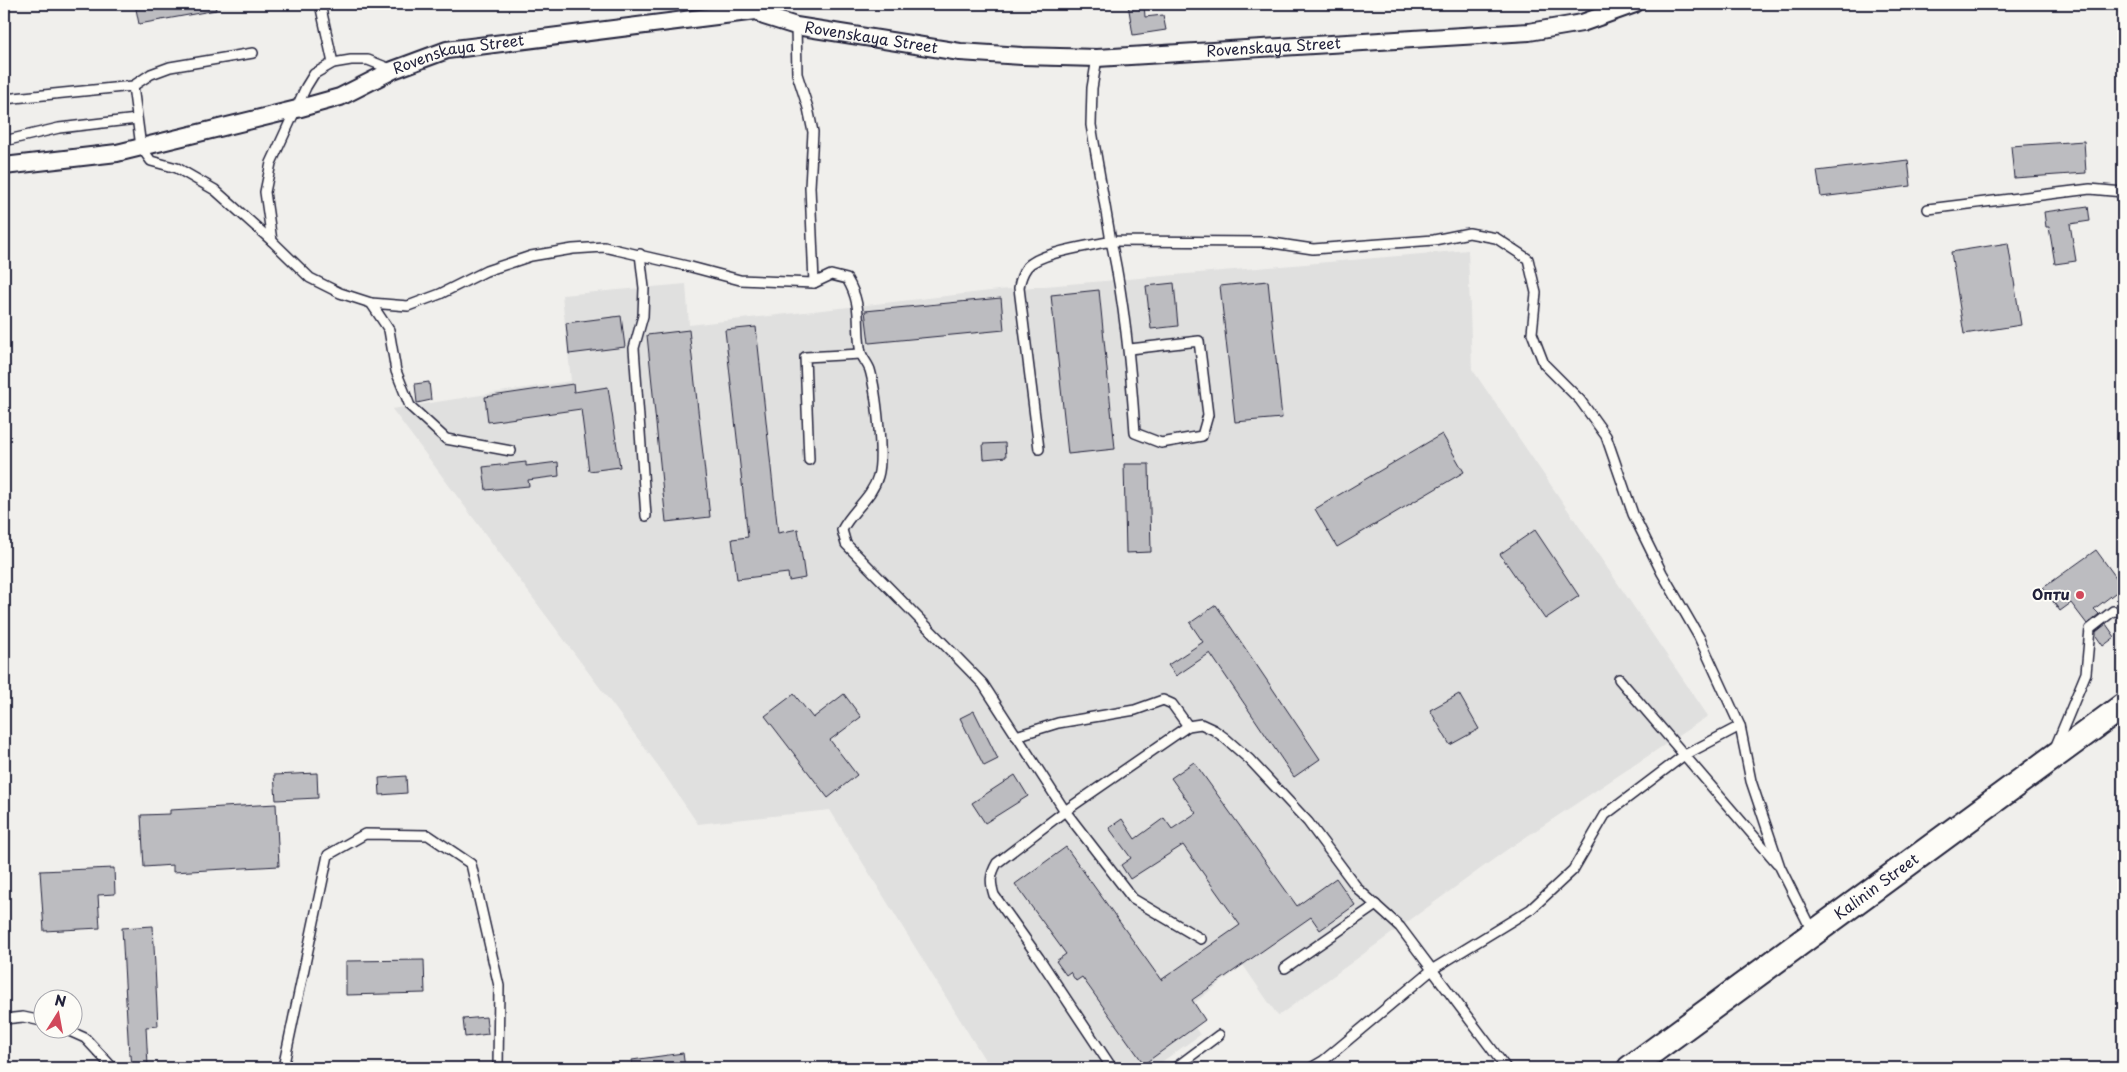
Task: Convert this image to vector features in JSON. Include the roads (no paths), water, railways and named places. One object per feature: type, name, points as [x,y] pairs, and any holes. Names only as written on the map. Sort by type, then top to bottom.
[{"type":"main road","name":"Kalinin Street","points":[[1630,1068],[2123,706]]},
{"type":"street","name":"Rovenskaya Street","points":[[4,166],[117,153],[297,109],[340,97],[393,70],[448,50],[753,7],[774,21],[796,26],[960,52],[1097,58],[1529,32],[1582,23],[1635,4]]},
{"type":"lane","points":[[320,4],[333,63]]},
{"type":"lane","points":[[796,26],[797,74],[808,108],[813,132],[810,187],[814,283]]},
{"type":"lane","points":[[4,99],[133,86],[151,74],[170,67],[253,53]]},
{"type":"lane","points":[[1097,58],[1092,88],[1091,125],[1130,348],[1136,433],[1161,443],[1202,436],[1208,415],[1199,341],[1130,348]]},
{"type":"lane","points":[[272,241],[265,192],[272,163],[314,74],[333,63],[368,60],[393,70]]},
{"type":"lane","points":[[133,86],[141,147],[151,161],[177,168],[215,190],[310,278],[340,293],[371,303],[408,306],[440,294],[486,271],[531,256],[573,249],[604,247],[640,254],[740,280],[814,283],[831,275],[847,279],[857,300],[861,354],[870,369],[881,457],[879,474],[874,490],[846,524],[843,537],[846,544],[983,684],[1065,811],[1133,898],[1201,939]]},
{"type":"lane","points":[[4,141],[59,128],[137,119]]},
{"type":"lane","points":[[1928,209],[2090,190],[2123,192]]},
{"type":"lane","points":[[1038,450],[1019,288],[1021,276],[1028,266],[1039,258],[1111,241],[1266,242],[1313,249],[1434,240],[1469,233],[1496,238],[1528,259],[1536,293],[1532,333],[1544,364],[1580,400],[1606,436],[1633,514],[1662,573],[1699,637],[1740,726],[1751,781],[1780,867],[1813,933]]},
{"type":"lane","points":[[640,254],[644,288],[642,316],[634,348],[646,516]]},
{"type":"lane","points":[[371,303],[389,330],[396,371],[410,406],[446,439],[511,451]]},
{"type":"lane","points":[[809,460],[806,357],[861,354]]},
{"type":"lane","points":[[2051,759],[2086,673],[2090,629],[2114,611],[2123,612]]},
{"type":"lane","points":[[1619,680],[1780,867]]},
{"type":"lane","points":[[1016,736],[1058,723],[1135,710],[1163,700],[1172,704],[1188,726]]},
{"type":"lane","points":[[1112,1068],[1039,958],[994,895],[991,885],[991,874],[997,863],[1065,811],[1188,726],[1200,724],[1214,730],[1250,760],[1308,822],[1358,889],[1400,927],[1506,1068]]},
{"type":"lane","points":[[1311,1068],[1323,1061],[1433,969],[1531,909],[1573,870],[1605,815],[1683,756],[1740,726]]},
{"type":"lane","points":[[283,1068],[328,855],[365,834],[428,835],[471,864],[500,986],[498,1068]]},
{"type":"lane","points":[[1285,968],[1376,905]]},
{"type":"lane","points":[[4,1019],[23,1017],[32,1019]]},
{"type":"lane","points":[[1175,1068],[1219,1035]]},
{"type":"lane","points":[[82,1037],[113,1068]]},
{"type":"place","name":"Опти","points":[[2080,595]]}]
